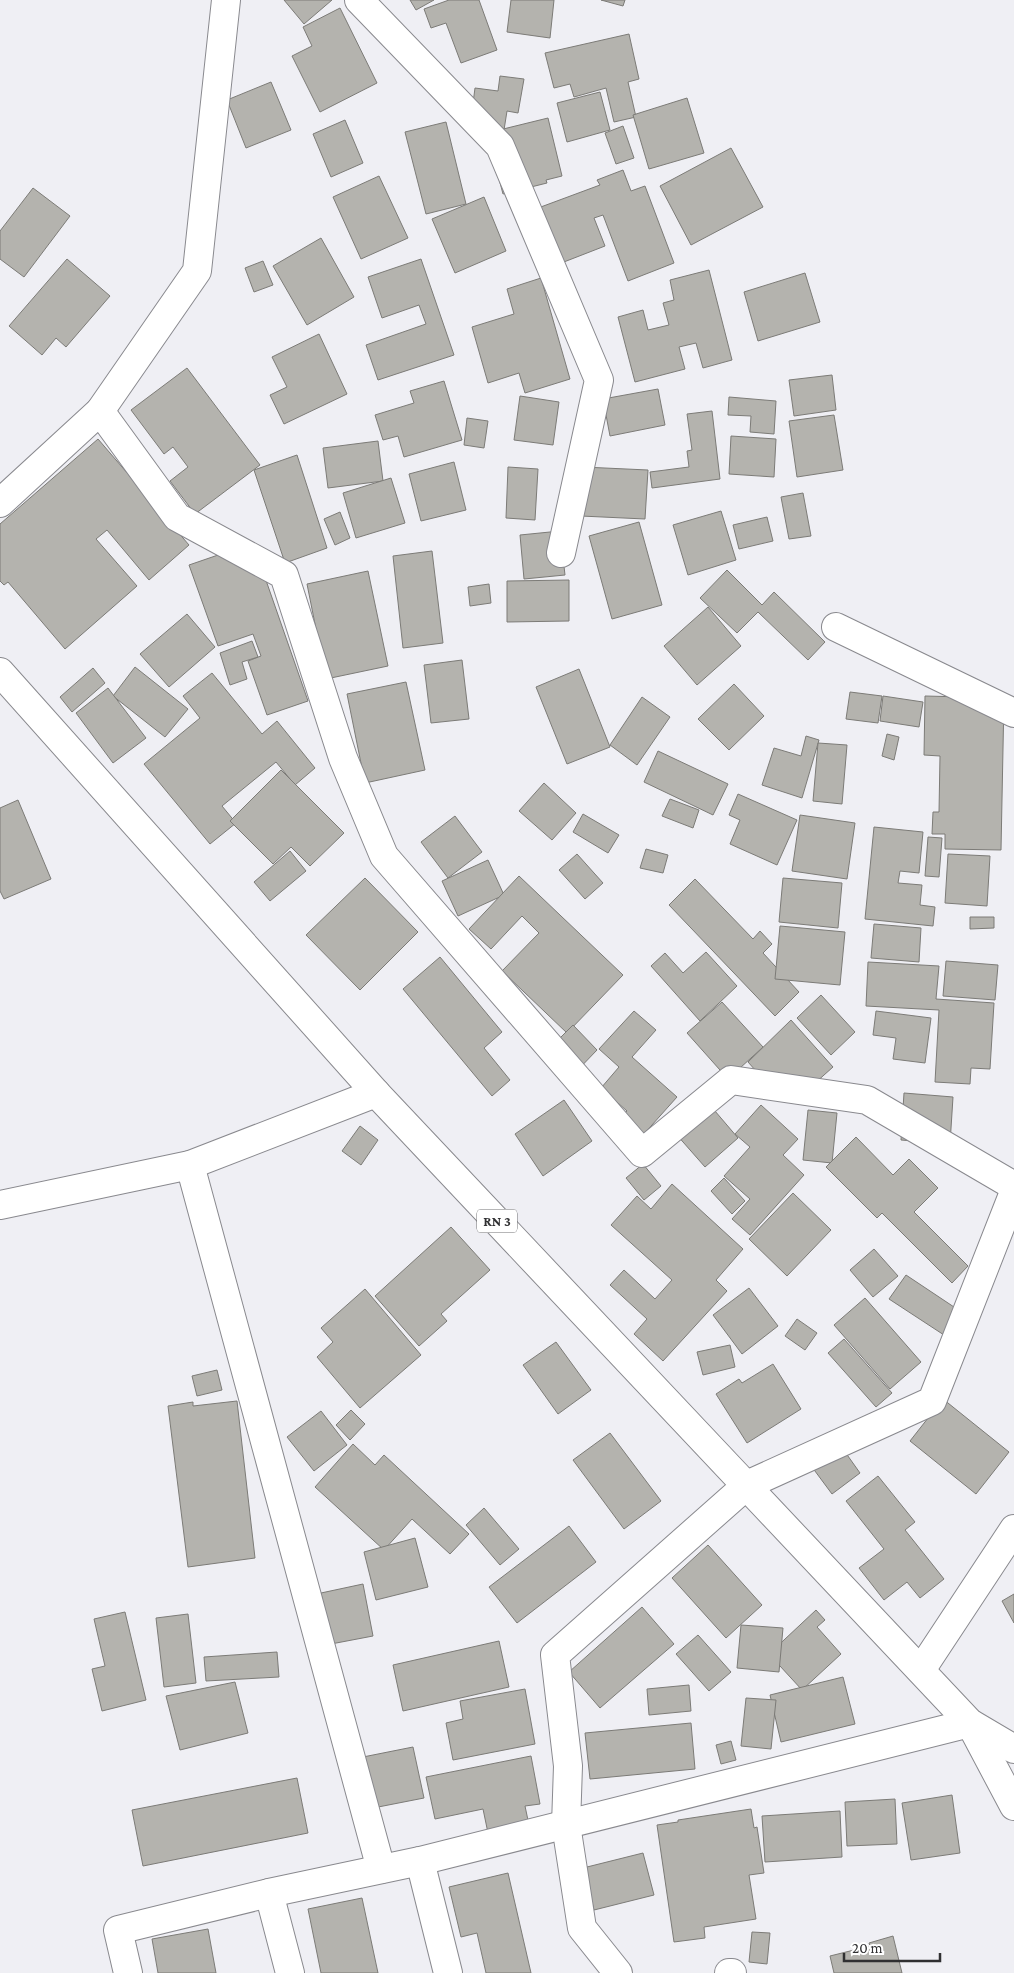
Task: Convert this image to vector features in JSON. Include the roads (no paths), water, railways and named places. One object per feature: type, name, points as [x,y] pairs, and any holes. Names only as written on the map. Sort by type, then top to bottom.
[{"type":"street","points":[[0,503],[100,410],[197,270],[226,0]]},
{"type":"street","points":[[359,0],[500,146],[599,380],[561,552]]},
{"type":"street","points":[[100,410],[177,517],[284,576],[343,758],[384,856],[642,1153],[731,1080],[867,1100],[1014,1186]]},
{"type":"street","points":[[836,627],[1014,713]]},
{"type":"street","name":"RN 3","points":[[0,672],[376,1093],[970,1723],[1014,1749]]},
{"type":"street","points":[[0,1205],[190,1165],[376,1093]]},
{"type":"street","points":[[190,1165],[381,1869]]},
{"type":"street","points":[[618,1973],[582,1928],[566,1825],[568,1766],[555,1655],[746,1484],[932,1401],[1014,1192]]},
{"type":"street","points":[[921,1670],[1014,1529]]},
{"type":"street","points":[[128,1973],[118,1930],[269,1892],[420,1861],[970,1723],[1014,1806]]},
{"type":"street","points":[[420,1861],[448,1973]]},
{"type":"street","points":[[269,1892],[290,1973]]}]
